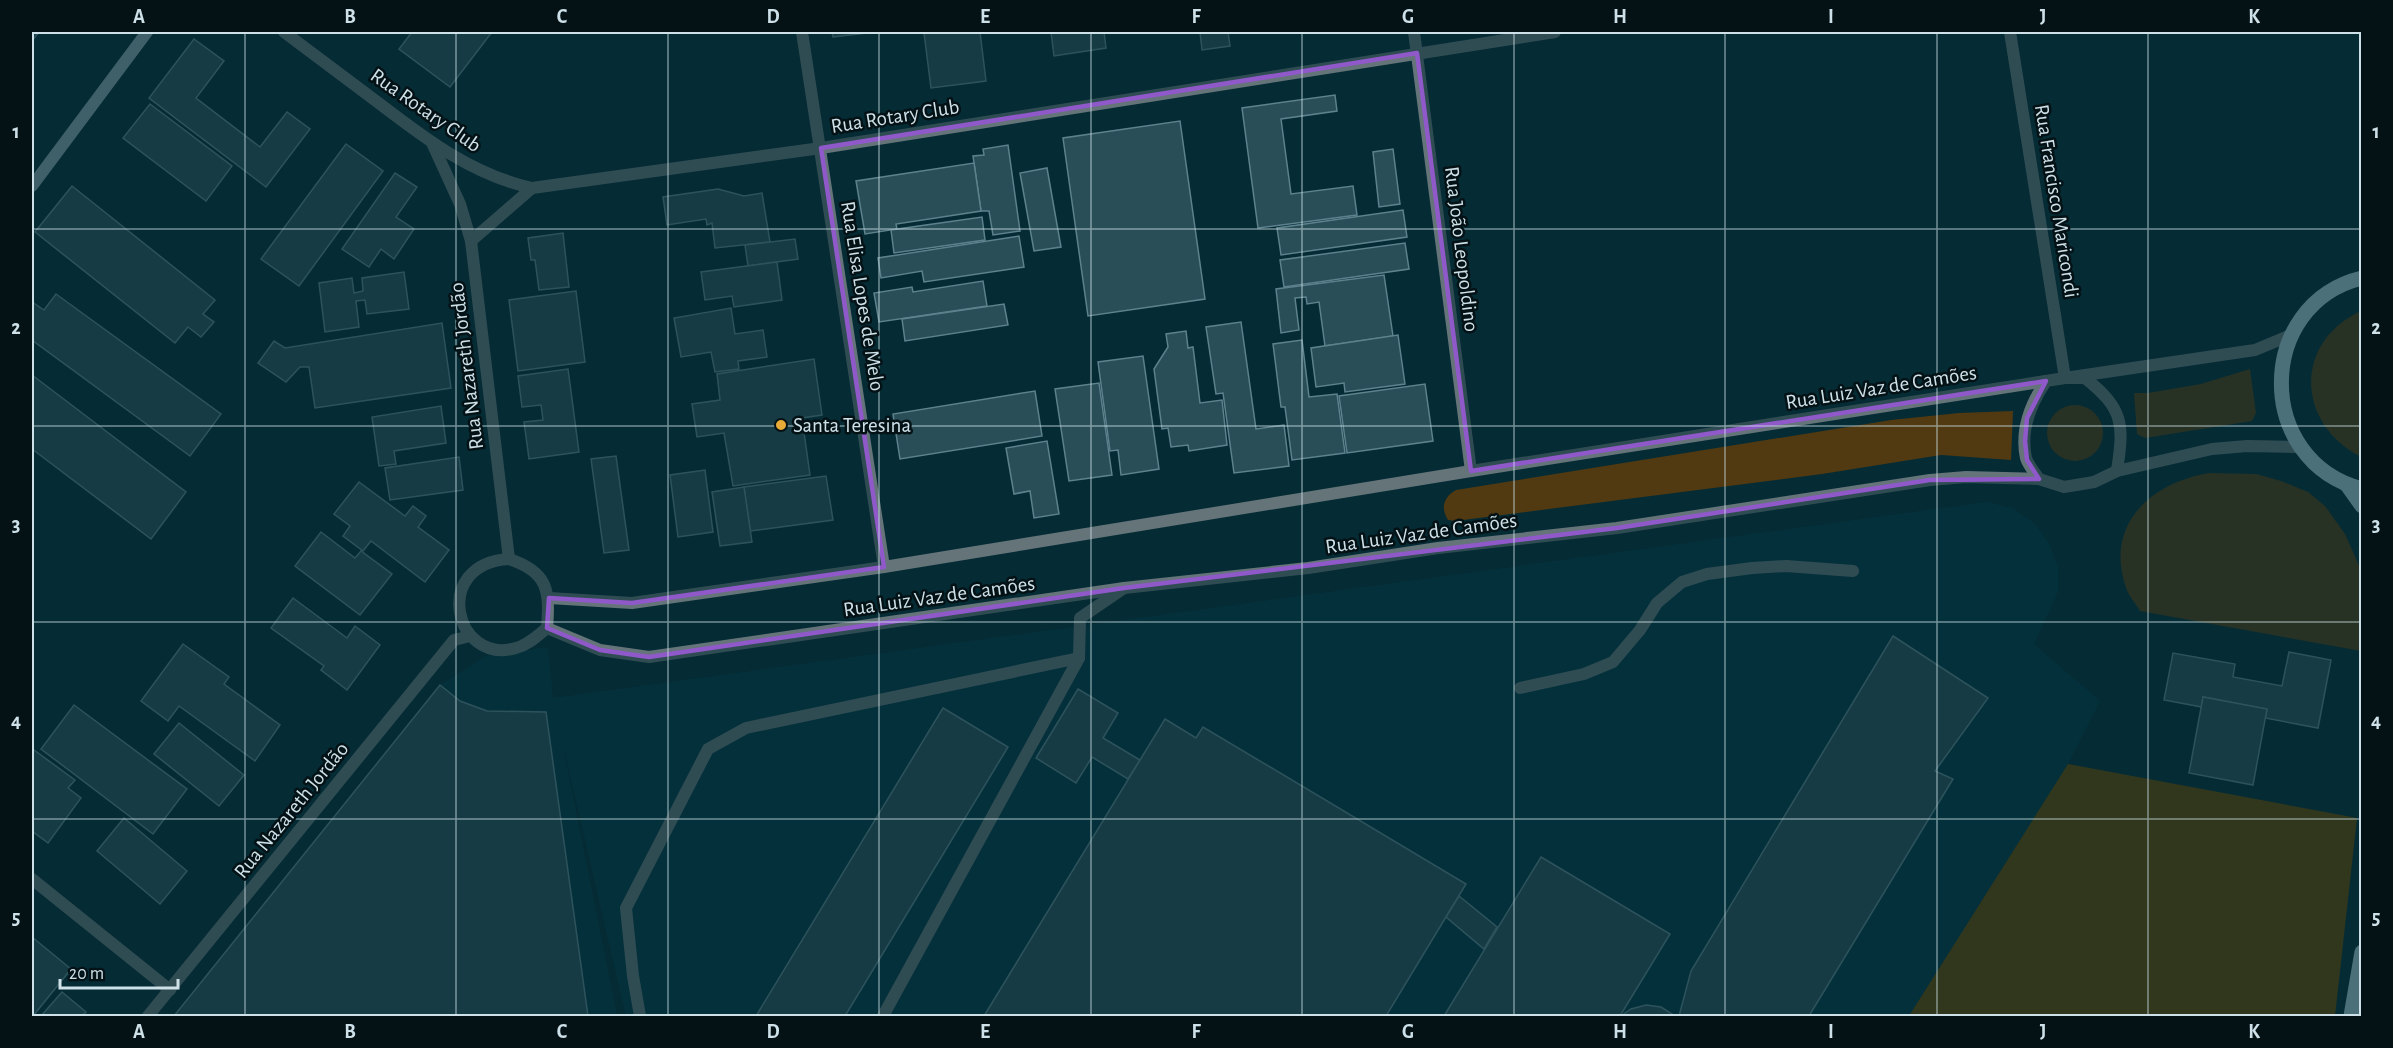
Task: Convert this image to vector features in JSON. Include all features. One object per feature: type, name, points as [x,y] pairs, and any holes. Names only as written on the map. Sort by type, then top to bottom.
[{"type":"main road","points":[[2361,278],[2346,282],[2314,304],[2291,335],[2282,363],[2280,392],[2286,421],[2300,447],[2320,469],[2354,487],[2361,506]]},
{"type":"main road","points":[[2351,1017],[2361,952]]},
{"type":"street","points":[[32,186],[147,32]]},
{"type":"street","name":"Rua Rotary Club","points":[[284,32],[433,145],[475,169],[504,182],[532,188],[821,148],[1555,32]]},
{"type":"street","name":"Rua Elisa Lopes de Melo","points":[[802,32],[884,567]]},
{"type":"street","name":"Rua João Leopoldino","points":[[1414,32],[1471,471]]},
{"type":"street","name":"Rua Francisco Maricondi","points":[[2010,32],[2065,378]]},
{"type":"street","name":"Rua Nazareth Jordão","points":[[433,145],[460,204],[471,240],[509,559]]},
{"type":"street","points":[[471,240],[532,188]]},
{"type":"street","name":"Rua Luiz Vaz de Camões","points":[[549,598],[632,603],[884,567],[1471,471],[2255,350],[2291,335]]},
{"type":"street","points":[[2065,378],[2085,378],[2115,407],[2121,427],[2117,471]]},
{"type":"street","points":[[2039,479],[2027,460],[2026,429],[2027,418],[2035,397],[2046,381]]},
{"type":"street","name":"Rua Luiz Vaz de Camões","points":[[547,628],[600,650],[649,657],[1124,588],[1308,568],[1438,548],[1617,528],[1930,480],[1966,477],[2039,479],[2064,487],[2094,482],[2117,471],[2212,449],[2247,446],[2300,447]]},
{"type":"street","points":[[509,559],[524,564],[537,573],[546,586],[549,598],[547,628],[529,642],[515,649],[499,650],[483,645],[470,636],[462,623],[458,607],[460,592],[466,578],[478,567],[493,560],[509,559]]},
{"type":"street","points":[[1520,688],[1584,674],[1613,662],[1640,630],[1657,603],[1682,582],[1707,574],[1764,567],[1786,566],[1853,571]]},
{"type":"street","points":[[883,1017],[1079,658],[1080,618],[1124,588]]},
{"type":"street","name":"Rua Nazareth Jordão","points":[[148,1017],[454,640],[470,636]]},
{"type":"street","points":[[640,1017],[626,908],[708,748],[746,728],[1079,658]]},
{"type":"street","points":[[32,879],[170,990]]},
{"type":"highlighted area","points":[[1417,53],[1471,471],[2046,381],[2027,418],[2025,441],[2027,460],[2039,479],[1930,480],[1617,528],[1124,588],[649,657],[600,650],[547,628],[549,598],[632,603],[884,567],[821,148]]},
{"type":"shaded area","points":[[2361,311],[2361,457],[2340,443],[2324,425],[2315,404],[2311,383],[2314,362],[2323,342],[2339,325]]},
{"type":"shaded area","points":[[2250,369],[2256,413],[2252,421],[2145,438],[2137,434],[2134,393],[2148,393],[2201,384]]},
{"type":"shaded area","points":[[2075,405],[2086,407],[2095,413],[2101,422],[2103,433],[2101,444],[2095,453],[2086,459],[2075,461],[2064,459],[2055,453],[2049,444],[2047,433],[2049,422],[2055,413],[2064,407]]},
{"type":"shaded area","points":[[2013,411],[2011,460],[1941,455],[1822,474],[1455,521],[1448,520],[1444,511],[1446,499],[1456,490],[1891,420],[1959,413]]},
{"type":"shaded area","points":[[2209,473],[2256,474],[2281,481],[2308,492],[2325,506],[2345,534],[2361,570],[2361,651],[2140,611],[2126,588],[2121,565],[2122,544],[2127,526],[2137,510],[2168,486]]},
{"type":"shaded area","points":[[1987,502],[2012,508],[2034,523],[2049,543],[2058,567],[2058,592],[2034,644],[2100,701],[2068,764],[1909,1016],[626,1016],[560,732],[617,1016],[174,1016],[440,685],[486,656],[548,647],[553,698]]},
{"type":"shaded area","points":[[2068,764],[2357,818],[2335,1016],[1909,1016]]},
{"type":"building","points":[[32,32],[39,32],[32,41]]},
{"type":"building","points":[[412,32],[492,32],[450,87],[399,49]]},
{"type":"building","points":[[832,32],[876,32],[833,37]]},
{"type":"building","points":[[980,32],[986,81],[931,88],[924,33]]},
{"type":"building","points":[[1051,32],[1104,32],[1106,48],[1054,56]]},
{"type":"building","points":[[1200,32],[1228,32],[1230,46],[1202,50]]},
{"type":"building","points":[[194,39],[224,61],[196,98],[260,147],[287,112],[310,129],[266,187],[149,98]]},
{"type":"building","points":[[1335,95],[1337,111],[1281,119],[1291,194],[1353,186],[1357,215],[1258,228],[1242,108]]},
{"type":"building","points":[[150,104],[232,166],[206,201],[123,138]]},
{"type":"building","points":[[1180,121],[1205,299],[1088,316],[1063,138]]},
{"type":"building","points":[[346,144],[383,171],[299,286],[261,259]]},
{"type":"building","points":[[1008,145],[1020,231],[993,235],[989,211],[981,211],[973,156],[984,155],[983,149]]},
{"type":"building","points":[[1393,149],[1400,204],[1379,207],[1373,152]]},
{"type":"building","points":[[974,163],[981,211],[896,224],[897,229],[865,234],[856,181]]},
{"type":"building","points":[[1047,168],[1061,247],[1034,251],[1020,173]]},
{"type":"building","points":[[395,173],[417,187],[396,217],[414,229],[394,259],[381,249],[369,267],[342,249]]},
{"type":"building","points":[[72,186],[215,300],[203,314],[214,322],[201,337],[188,327],[175,343],[35,232]]},
{"type":"building","points":[[718,189],[744,196],[762,193],[770,242],[715,248],[712,223],[707,225],[706,219],[667,225],[663,197]]},
{"type":"building","points":[[1403,210],[1407,237],[1281,255],[1277,228]]},
{"type":"building","points":[[982,217],[985,240],[894,253],[891,230]]},
{"type":"building","points":[[563,233],[569,287],[539,290],[535,260],[531,260],[528,238]]},
{"type":"building","points":[[1019,236],[1024,267],[924,282],[922,271],[881,278],[878,258]]},
{"type":"building","points":[[795,239],[798,259],[748,266],[745,245]]},
{"type":"building","points":[[1405,243],[1409,269],[1284,287],[1280,260]]},
{"type":"building","points":[[777,262],[782,300],[734,307],[732,296],[705,300],[701,272]]},
{"type":"building","points":[[404,272],[409,309],[367,314],[365,300],[356,301],[359,327],[325,332],[319,283],[352,278],[354,293],[363,291],[362,278]]},
{"type":"building","points":[[1384,275],[1393,336],[1325,346],[1319,302],[1307,304],[1306,297],[1295,298],[1299,330],[1281,333],[1276,289]]},
{"type":"building","points":[[983,281],[987,306],[879,322],[874,293],[912,287],[913,292]]},
{"type":"building","points":[[576,291],[585,362],[518,371],[509,300]]},
{"type":"building","points":[[56,294],[221,414],[190,456],[32,340],[32,302],[44,310]]},
{"type":"building","points":[[1004,304],[1008,325],[905,341],[902,319]]},
{"type":"building","points":[[731,308],[735,334],[763,330],[767,357],[738,361],[739,369],[715,372],[711,352],[681,357],[674,318]]},
{"type":"building","points":[[1241,322],[1256,429],[1284,425],[1289,466],[1234,473],[1223,393],[1216,394],[1206,327]]},
{"type":"building","points":[[442,323],[451,388],[315,408],[309,367],[300,367],[286,382],[258,363],[274,341],[285,348]]},
{"type":"building","points":[[1186,331],[1188,348],[1193,347],[1200,403],[1222,400],[1227,445],[1189,451],[1188,445],[1171,447],[1168,428],[1162,429],[1154,369],[1168,347],[1166,334]]},
{"type":"building","points":[[1398,335],[1405,384],[1345,392],[1344,383],[1316,387],[1311,348]]},
{"type":"building","points":[[1302,340],[1309,397],[1337,394],[1345,453],[1292,460],[1285,407],[1281,407],[1273,344]]},
{"type":"building","points":[[1143,356],[1159,469],[1121,475],[1118,450],[1110,451],[1098,362]]},
{"type":"building","points":[[814,359],[822,415],[802,418],[810,475],[733,486],[724,433],[697,437],[692,404],[720,400],[717,374]]},
{"type":"building","points":[[568,369],[579,452],[529,459],[524,422],[543,420],[541,405],[522,407],[518,376]]},
{"type":"building","points":[[32,375],[186,492],[151,539],[32,449]]},
{"type":"building","points":[[1099,383],[1112,475],[1069,481],[1055,389]]},
{"type":"building","points":[[1425,384],[1433,441],[1347,453],[1339,396]]},
{"type":"building","points":[[1035,391],[1042,436],[900,459],[893,414]]},
{"type":"building","points":[[441,406],[446,443],[394,451],[396,464],[379,466],[372,417]]},
{"type":"building","points":[[1047,441],[1059,514],[1034,518],[1030,491],[1014,494],[1006,448]]},
{"type":"building","points":[[616,456],[629,550],[604,553],[591,459]]},
{"type":"building","points":[[459,457],[463,490],[390,500],[385,468]]},
{"type":"building","points":[[705,470],[713,532],[678,537],[670,475]]},
{"type":"building","points":[[826,476],[833,520],[750,531],[744,487]]},
{"type":"building","points":[[359,482],[405,516],[413,506],[426,516],[418,527],[449,550],[425,582],[371,541],[363,551],[343,536],[350,526],[334,514]]},
{"type":"building","points":[[744,487],[752,542],[720,546],[712,492]]},
{"type":"building","points":[[321,532],[355,558],[361,551],[392,574],[360,615],[295,566]]},
{"type":"building","points":[[293,598],[347,638],[355,626],[380,645],[347,690],[321,670],[324,666],[271,628]]},
{"type":"building","points":[[1893,636],[1988,698],[1935,771],[1953,779],[1809,1016],[1679,1016],[1691,971]]},
{"type":"building","points":[[183,644],[229,677],[224,684],[280,725],[255,761],[179,706],[168,721],[141,701]]},
{"type":"building","points":[[2289,652],[2331,660],[2318,728],[2265,718],[2267,709],[2203,697],[2202,707],[2164,700],[2173,653],[2235,664],[2233,677],[2282,686]]},
{"type":"building","points":[[440,685],[460,701],[487,711],[546,712],[588,1016],[174,1016]]},
{"type":"building","points":[[1078,689],[1118,713],[1103,738],[1140,760],[1128,779],[1092,757],[1076,783],[1036,758]]},
{"type":"building","points":[[2203,697],[2267,709],[2253,785],[2189,773]]},
{"type":"building","points":[[74,705],[187,789],[153,834],[41,749]]},
{"type":"building","points":[[943,708],[1008,747],[845,1016],[756,1016]]},
{"type":"building","points":[[1165,719],[1196,738],[1203,727],[1466,884],[1386,1016],[984,1016]]},
{"type":"building","points":[[179,723],[244,775],[219,806],[154,754]]},
{"type":"building","points":[[34,750],[75,780],[68,788],[81,798],[48,843],[32,831],[32,753]]},
{"type":"building","points":[[124,818],[187,871],[160,904],[97,851]]},
{"type":"building","points":[[1541,857],[1670,934],[1620,1016],[1444,1016]]},
{"type":"building","points":[[1459,896],[1497,927],[1484,949],[1446,917]]},
{"type":"building","points":[[32,937],[71,969],[33,1016],[32,1016]]},
{"type":"building","points":[[62,992],[86,1012],[82,1016],[41,1016]]},
{"type":"building","points":[[1646,1005],[1661,1007],[1675,1016],[1621,1016],[1631,1009]]},
{"type":"place","name":"Santa Teresina","points":[[781,425]]}]
